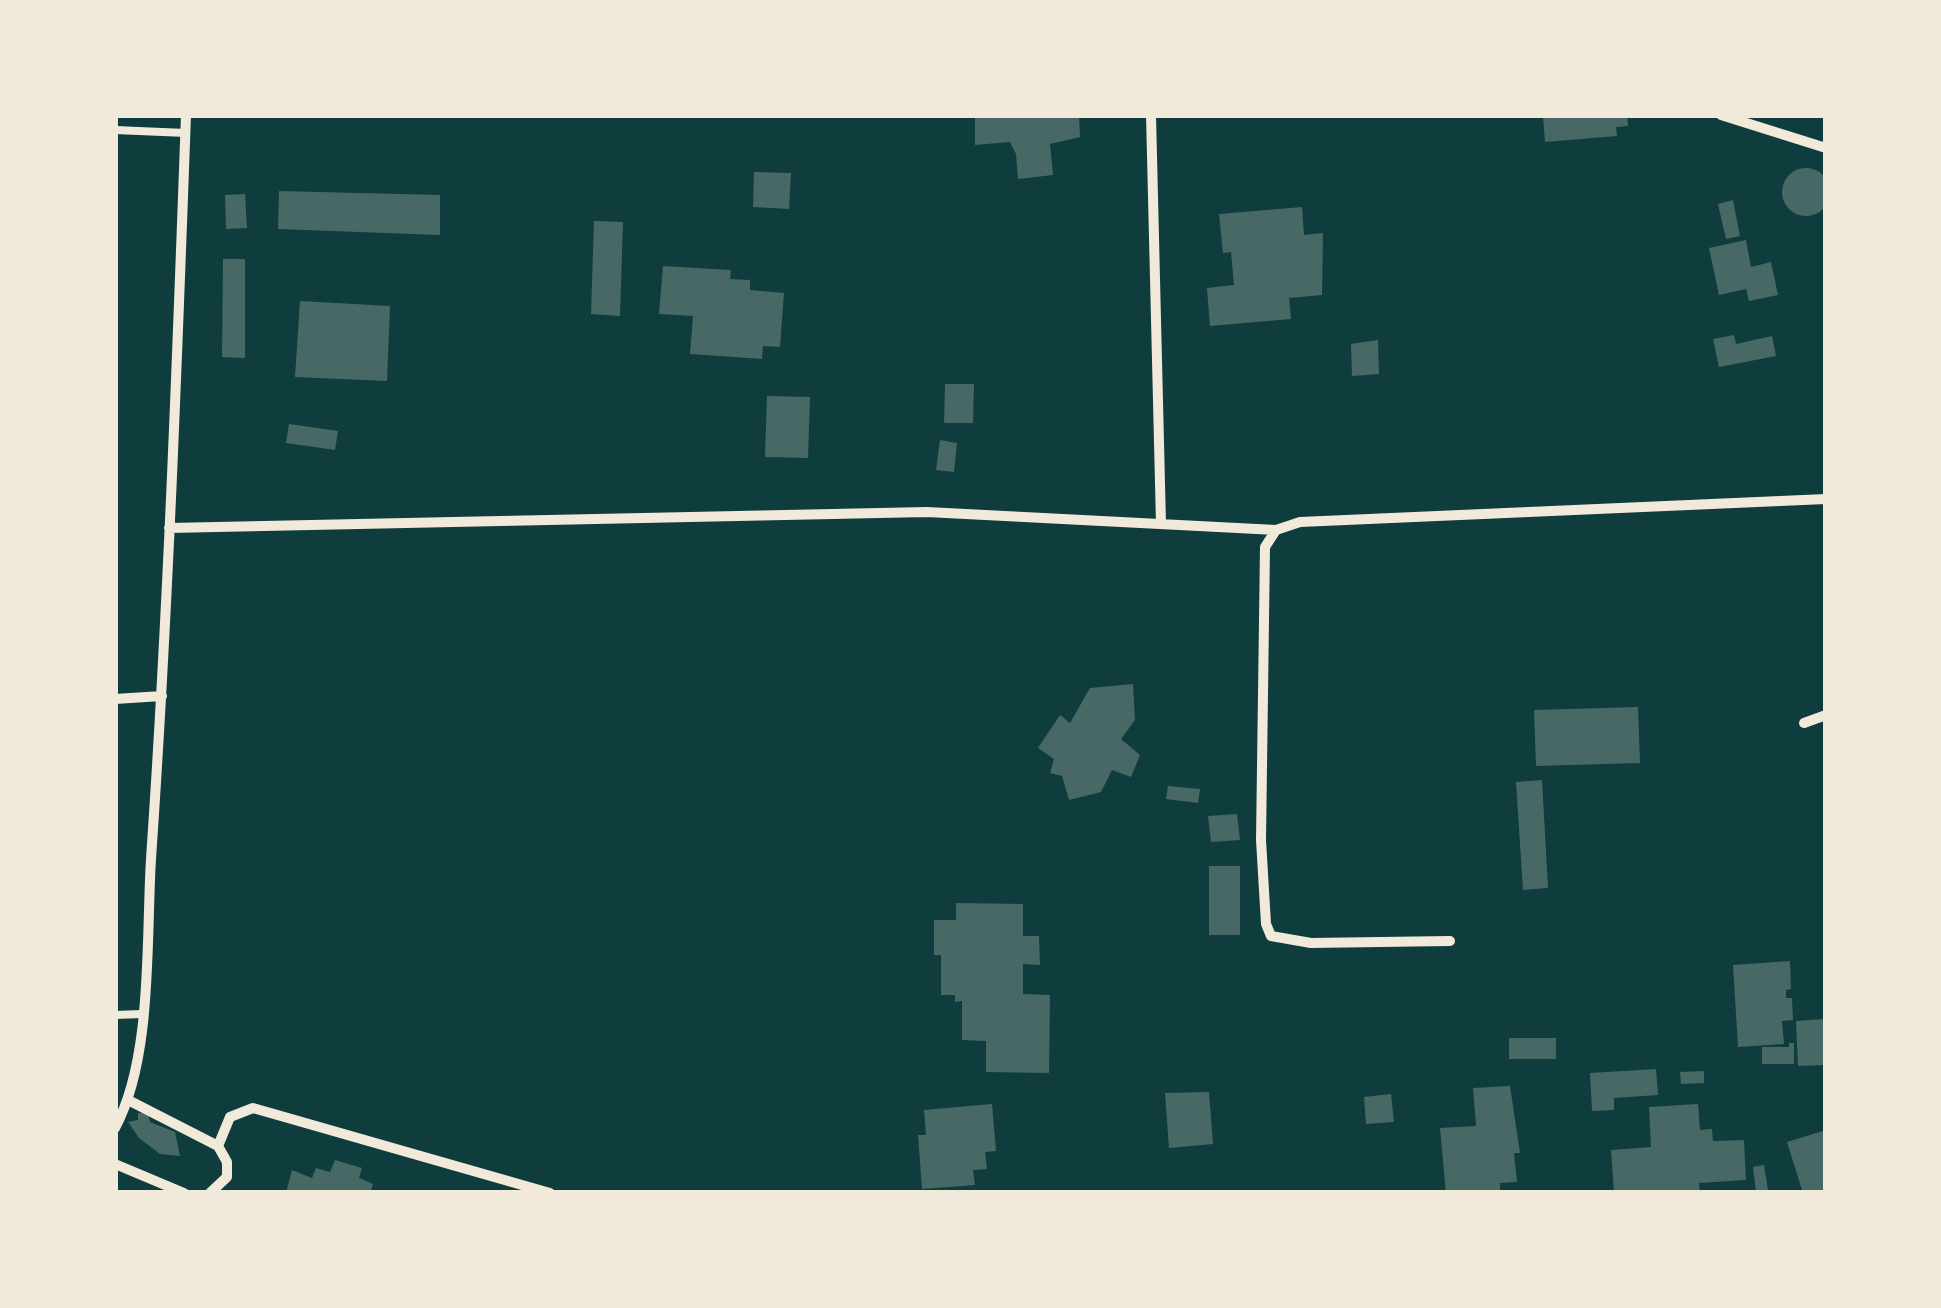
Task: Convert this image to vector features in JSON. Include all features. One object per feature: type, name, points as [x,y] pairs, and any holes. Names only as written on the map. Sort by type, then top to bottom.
[{"type":"street","points":[[115,1128],[130,1101],[142,1014],[162,696],[186,115]]},
{"type":"street","points":[[1151,115],[1161,524]]},
{"type":"street","points":[[1721,115],[1826,148]]},
{"type":"street","points":[[169,528],[928,512],[1276,530],[1300,522],[1826,499]]},
{"type":"street","points":[[1276,530],[1265,546],[1260,840],[1271,936],[1300,943],[1450,941]]},
{"type":"street","points":[[115,699],[162,696]]},
{"type":"street","points":[[1804,722],[1826,715]]},
{"type":"street","points":[[130,1101],[218,1146],[227,1162],[227,1177],[210,1193]]},
{"type":"street","points":[[218,1146],[230,1117],[252,1108],[550,1193]]},
{"type":"street","points":[[115,1164],[184,1193]]},
{"type":"lane","points":[[115,130],[186,133]]},
{"type":"lane","points":[[115,1015],[142,1014]]},
{"type":"building","points":[[975,115],[1079,115],[1080,137],[1050,144],[1053,175],[1018,179],[1016,154],[1010,142],[975,145]]},
{"type":"building","points":[[1543,115],[1627,115],[1628,126],[1616,127],[1617,136],[1545,142]]},
{"type":"building","points":[[1806,168],[1823,175],[1830,192],[1823,209],[1806,216],[1789,209],[1782,192],[1789,175]]},
{"type":"building","points":[[754,172],[791,173],[789,209],[753,207]]},
{"type":"building","points":[[279,191],[440,195],[440,235],[278,229]]},
{"type":"building","points":[[245,194],[247,228],[226,229],[225,195]]},
{"type":"building","points":[[1733,200],[1740,236],[1726,239],[1718,204]]},
{"type":"building","points":[[1302,207],[1304,235],[1323,233],[1322,295],[1289,298],[1291,319],[1210,326],[1207,288],[1234,285],[1231,252],[1223,253],[1219,214]]},
{"type":"building","points":[[594,221],[623,222],[620,316],[591,314]]},
{"type":"building","points":[[1746,240],[1751,267],[1771,262],[1778,295],[1749,301],[1746,289],[1719,295],[1709,248]]},
{"type":"building","points":[[223,259],[245,259],[245,358],[222,357]]},
{"type":"building","points":[[663,266],[731,270],[730,279],[750,280],[750,290],[784,293],[780,347],[763,346],[762,359],[690,354],[693,316],[659,314]]},
{"type":"building","points":[[300,301],[390,306],[387,381],[295,377]]},
{"type":"building","points":[[1734,335],[1736,344],[1772,336],[1776,356],[1719,367],[1713,339]]},
{"type":"building","points":[[1378,340],[1379,374],[1352,376],[1351,344]]},
{"type":"building","points":[[945,384],[974,384],[973,423],[944,423]]},
{"type":"building","points":[[767,396],[810,397],[808,458],[765,457]]},
{"type":"building","points":[[289,424],[338,431],[335,450],[286,443]]},
{"type":"building","points":[[940,440],[957,443],[954,472],[936,470]]},
{"type":"building","points":[[1133,684],[1135,720],[1121,739],[1140,755],[1131,777],[1112,770],[1101,792],[1069,800],[1062,776],[1050,773],[1054,759],[1038,748],[1060,715],[1070,723],[1090,688]]},
{"type":"building","points":[[1638,707],[1640,763],[1536,766],[1534,710]]},
{"type":"building","points":[[1542,780],[1548,888],[1523,890],[1516,782]]},
{"type":"building","points":[[1168,786],[1200,789],[1198,803],[1166,799]]},
{"type":"building","points":[[1237,814],[1240,840],[1211,842],[1208,816]]},
{"type":"building","points":[[1209,866],[1240,866],[1240,935],[1209,935]]},
{"type":"building","points":[[956,903],[1023,904],[1023,936],[1039,936],[1040,965],[1023,964],[1023,994],[1050,995],[1049,1073],[986,1072],[986,1041],[962,1040],[962,1001],[955,1002],[955,995],[941,995],[941,955],[934,955],[934,920],[956,920]]},
{"type":"building","points":[[1790,961],[1791,989],[1786,990],[1786,998],[1792,998],[1793,1020],[1782,1021],[1784,1044],[1738,1047],[1733,965]]},
{"type":"building","points":[[1823,1019],[1825,1065],[1798,1066],[1796,1021]]},
{"type":"building","points":[[1509,1038],[1556,1038],[1556,1059],[1509,1059]]},
{"type":"building","points":[[1789,1043],[1794,1043],[1794,1064],[1762,1064],[1762,1047],[1789,1047]]},
{"type":"building","points":[[1656,1069],[1658,1095],[1614,1098],[1614,1110],[1592,1111],[1590,1073]]},
{"type":"building","points":[[1704,1071],[1704,1083],[1681,1084],[1680,1072]]},
{"type":"building","points":[[1510,1086],[1520,1153],[1514,1153],[1517,1182],[1500,1183],[1500,1193],[1446,1193],[1440,1128],[1476,1126],[1473,1088]]},
{"type":"building","points":[[1209,1092],[1213,1144],[1169,1148],[1165,1093]]},
{"type":"building","points":[[1391,1094],[1394,1122],[1366,1124],[1364,1097]]},
{"type":"building","points":[[992,1104],[996,1151],[985,1152],[987,1169],[973,1170],[975,1185],[922,1189],[918,1135],[926,1135],[924,1110]]},
{"type":"building","points":[[1698,1104],[1700,1130],[1712,1129],[1713,1141],[1744,1140],[1746,1180],[1699,1183],[1700,1193],[1614,1193],[1611,1150],[1651,1147],[1649,1107]]},
{"type":"building","points":[[138,1113],[148,1113],[150,1122],[175,1132],[180,1156],[160,1154],[139,1138],[128,1122],[138,1120]]},
{"type":"building","points":[[1826,1130],[1826,1193],[1803,1193],[1787,1142]]},
{"type":"building","points":[[335,1160],[362,1168],[359,1178],[373,1184],[370,1193],[286,1193],[292,1170],[312,1178],[316,1168],[330,1172]]},
{"type":"building","points":[[1764,1165],[1768,1190],[1756,1192],[1753,1167]]}]
